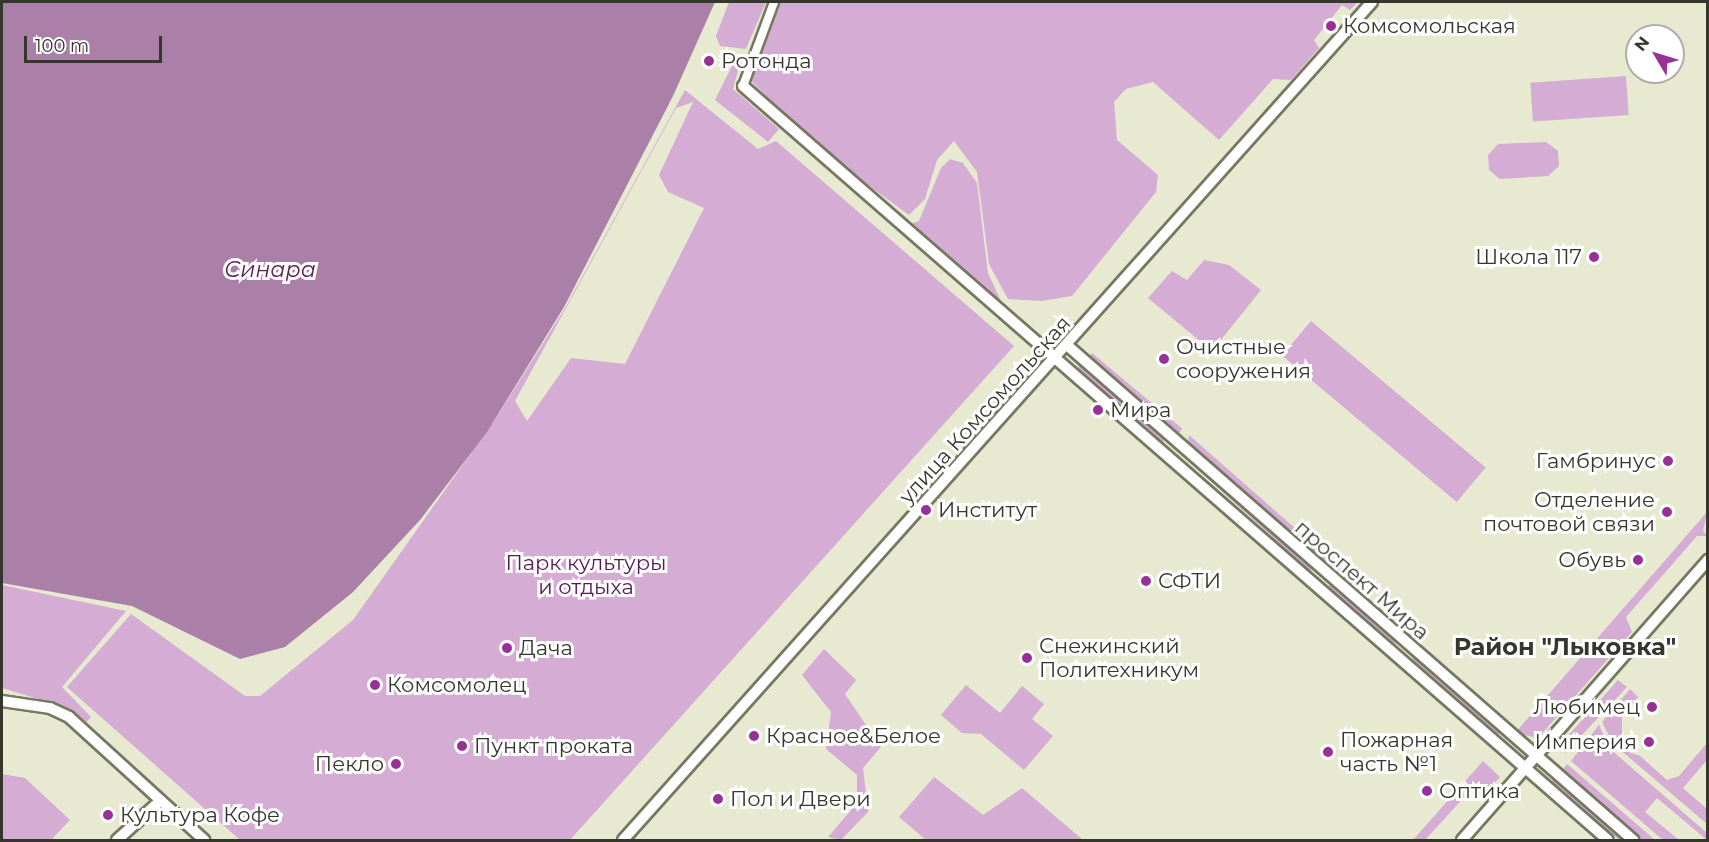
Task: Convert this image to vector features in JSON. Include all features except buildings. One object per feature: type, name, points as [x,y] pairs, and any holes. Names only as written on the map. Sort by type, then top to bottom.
[{"type":"street","points":[[743,86],[774,2]]},
{"type":"street","name":"улица Комсомольская","points":[[623,840],[1068,346],[1372,2]]},
{"type":"street","name":"проспект Мира","points":[[743,86],[1167,454],[1396,660],[1608,840]]},
{"type":"street","name":"проспект Мира","points":[[1068,346],[1408,646],[1633,840]]},
{"type":"street","points":[[1167,454],[1177,442]]},
{"type":"street","points":[[1462,840],[1707,560]]},
{"type":"street","points":[[1310,584],[1322,569]]},
{"type":"street","points":[[1396,660],[1408,646]]},
{"type":"street","points":[[2,701],[50,708],[69,717],[204,840]]},
{"type":"street","points":[[117,840],[160,801]]},
{"type":"green space","points":[[729,2],[766,2],[746,49],[720,46],[716,36]]},
{"type":"green space","points":[[781,2],[1358,2],[1350,10],[1342,5],[1314,40],[1319,48],[1291,80],[1273,79],[1219,140],[1153,82],[1126,89],[1114,102],[1117,140],[1158,175],[1156,192],[1072,296],[1041,301],[1008,299],[989,264],[977,172],[954,141],[937,160],[925,199],[909,215],[824,153],[750,80]]},
{"type":"green space","points":[[736,58],[741,59],[733,89],[779,129],[768,142],[715,100]]},
{"type":"green space","points":[[1625,76],[1629,115],[1533,122],[1530,83]]},
{"type":"green space","name":"Парк культуры и отдыха","points":[[685,90],[758,149],[776,141],[1014,346],[570,840],[240,840],[67,687],[131,614],[245,696],[260,696],[353,620],[498,415],[564,310]],"holes":[[[693,102],[659,175],[668,192],[704,208],[625,364],[571,358],[527,421],[515,401],[676,108]]]},
{"type":"green space","points":[[1546,142],[1558,151],[1559,166],[1548,176],[1500,179],[1489,170],[1488,155],[1498,144]]},
{"type":"green space","points":[[950,159],[963,163],[977,183],[988,273],[1005,310],[904,226],[919,221],[941,168]]},
{"type":"green space","points":[[1204,260],[1229,265],[1261,290],[1212,351],[1148,298],[1172,271],[1187,280]]},
{"type":"green space","points":[[1311,321],[1486,468],[1457,502],[1282,355]]},
{"type":"green space","points":[[1092,353],[1182,429],[1179,433],[1088,358]]},
{"type":"green space","points":[[1080,365],[1165,439],[1163,442],[1077,368]]},
{"type":"green space","points":[[1189,435],[1346,573],[1337,575],[1188,443]]},
{"type":"green space","points":[[1182,455],[1312,568],[1310,571]]},
{"type":"green space","points":[[1707,512],[1703,531],[1707,536],[1697,536],[1626,617],[1632,632],[1538,738],[1515,733]]},
{"type":"green space","points":[[1330,584],[1397,641],[1395,644],[1327,587]]},
{"type":"green space","points":[[2,585],[126,611],[62,687],[91,717],[83,726],[51,703],[2,688]]},
{"type":"green space","points":[[824,649],[856,680],[845,694],[881,747],[863,768],[868,812],[841,840],[828,837],[857,803],[857,775],[826,749],[831,712],[802,675]]},
{"type":"green space","points":[[1414,657],[1500,732],[1498,735],[1411,660]]},
{"type":"green space","points":[[1618,680],[1627,687],[1565,753],[1558,747]]},
{"type":"green space","points":[[966,685],[1000,713],[1022,686],[1044,704],[1032,719],[1053,736],[1024,770],[981,734],[962,733],[941,715]]},
{"type":"green space","points":[[1630,689],[1638,697],[1622,716],[1622,743],[1613,744],[1602,722]]},
{"type":"green space","points":[[1599,725],[1610,749],[1707,833],[1707,840],[1657,798],[1645,812],[1679,840],[1663,840],[1571,761]]},
{"type":"green space","points":[[1707,743],[1707,760],[1683,788],[1707,809],[1707,824],[1618,748],[1640,756],[1667,780],[1679,776]]},
{"type":"green space","points":[[1483,761],[1500,777],[1486,793],[1467,794],[1425,840],[1413,840]]},
{"type":"green space","points":[[1567,764],[1655,840],[1641,840],[1561,772]]},
{"type":"green space","points":[[2,774],[25,778],[70,820],[51,840],[2,840]]},
{"type":"green space","points":[[934,777],[983,815],[1022,788],[1083,840],[926,840],[899,817]]},
{"type":"green space","points":[[1555,778],[1627,840],[1619,840],[1552,781]]},
{"type":"water","name":"Синара","points":[[2,2],[715,2],[673,96],[564,307],[487,432],[420,520],[353,592],[285,647],[240,659],[132,606],[2,583]]},
{"type":"place","name":"Комсомольская","points":[[1331,26]]},
{"type":"place","name":"Ротонда","points":[[709,61]]},
{"type":"place","name":"Школа 117","points":[[1594,257]]},
{"type":"place","name":"Очистные сооружения","points":[[1164,359]]},
{"type":"place","name":"Мира","points":[[1098,410]]},
{"type":"place","name":"Гамбринус","points":[[1668,461]]},
{"type":"place","name":"Институт","points":[[926,510]]},
{"type":"place","name":"Отделение почтовой связи","points":[[1667,512]]},
{"type":"place","name":"Обувь","points":[[1638,560]]},
{"type":"place","name":"СФТИ","points":[[1146,581]]},
{"type":"place","name":"Дача","points":[[507,648]]},
{"type":"place","name":"Снежинский Политехникум","points":[[1027,658]]},
{"type":"place","name":"Комсомолец","points":[[375,685]]},
{"type":"place","name":"Любимец","points":[[1652,707]]},
{"type":"place","name":"Красное&Белое","points":[[754,736]]},
{"type":"place","name":"Империя","points":[[1649,742]]},
{"type":"place","name":"Пункт проката","points":[[462,746]]},
{"type":"place","name":"Пожарная часть №1","points":[[1328,752]]},
{"type":"place","name":"Пекло","points":[[396,764]]},
{"type":"place","name":"Оптика","points":[[1427,791]]},
{"type":"place","name":"Пол и Двери","points":[[718,799]]},
{"type":"place","name":"Культура Кофе","points":[[108,815]]},
{"type":"district","name":"Район \"Лыковка\"","points":[[1565,647]]}]
